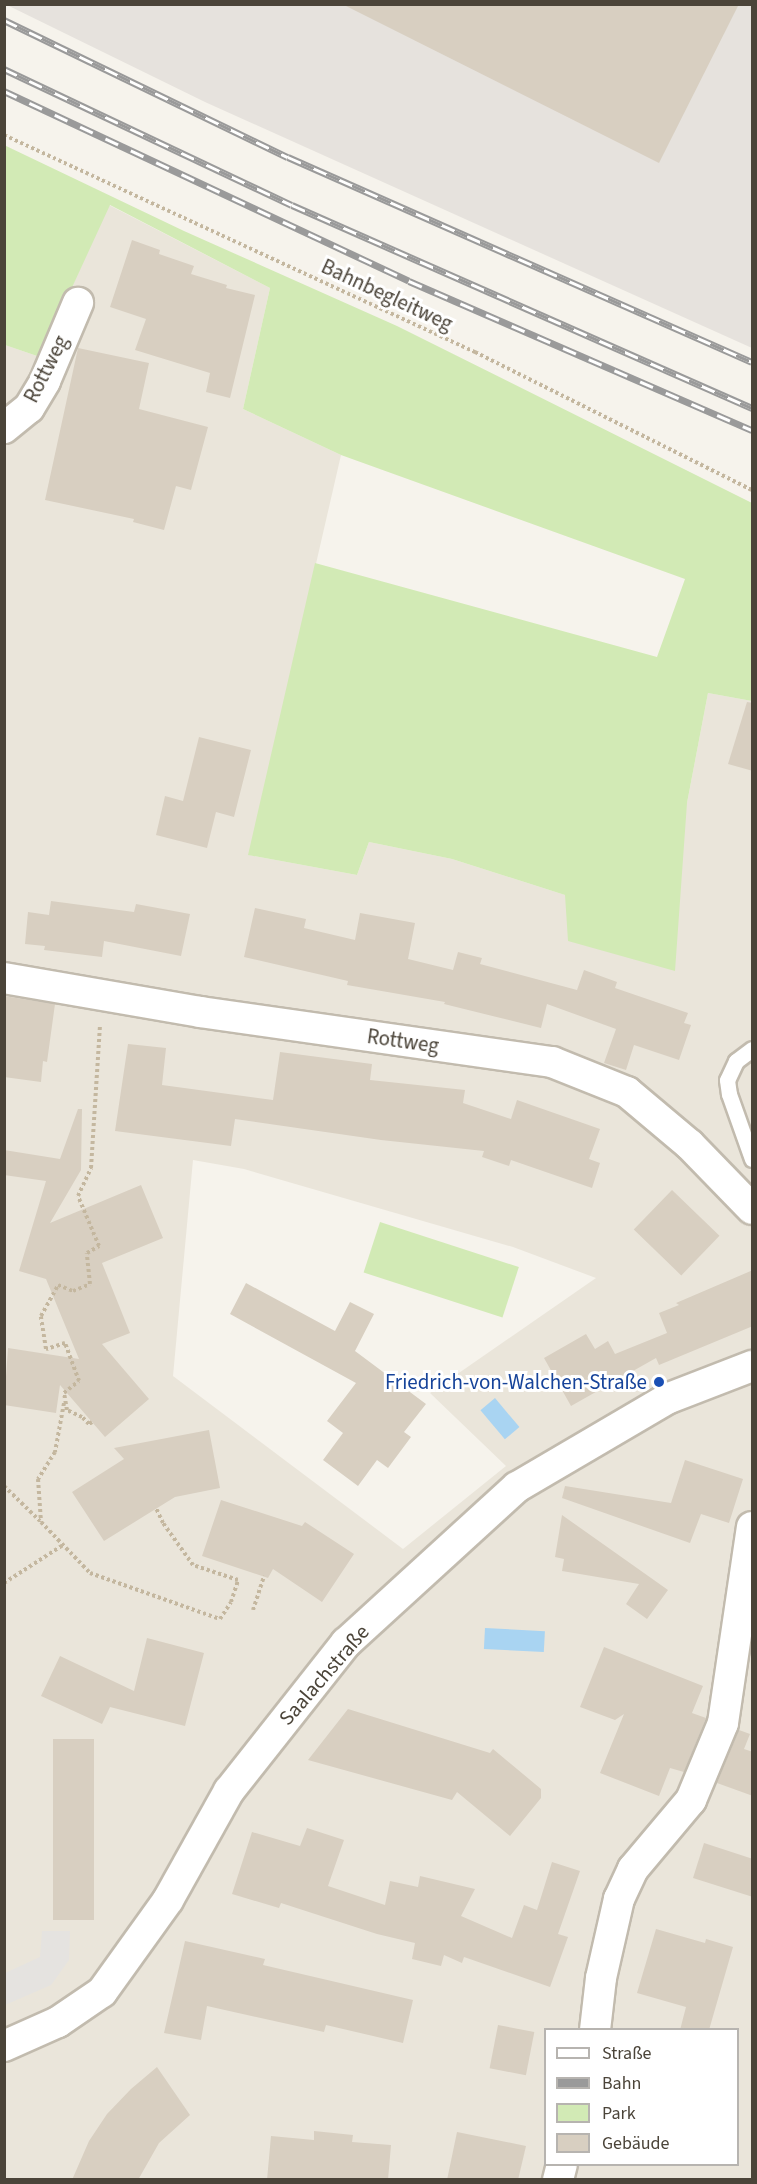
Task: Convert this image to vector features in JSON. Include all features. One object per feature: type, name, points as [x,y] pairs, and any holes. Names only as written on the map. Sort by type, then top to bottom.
[{"type":"street","name":"Rottweg","points":[[4,428],[28,408],[45,381],[78,303]]},
{"type":"street","name":"Rottweg","points":[[4,978],[200,1012],[552,1062],[627,1092],[690,1145],[753,1209]]},
{"type":"street","name":"Saalachstraße","points":[[4,2046],[58,2022],[102,1992],[168,1899],[229,1791],[346,1643],[517,1487],[669,1398],[753,1366]]},
{"type":"street","points":[[595,2028],[601,1978],[619,1899],[633,1869],[691,1800],[723,1723],[753,1527]]},
{"type":"lane","points":[[753,1049],[736,1061],[727,1080],[729,1094],[753,1159]]},
{"type":"path","name":"Bahnbegleitweg","points":[[4,135],[475,352],[753,490]]},
{"type":"path","points":[[92,1422],[89,1424],[82,1417],[67,1410],[64,1394],[79,1381],[65,1343],[46,1349],[41,1316],[58,1285],[73,1291],[90,1284],[87,1253],[99,1246],[78,1196],[91,1168],[96,1063],[104,995]]},
{"type":"path","points":[[42,1522],[38,1479],[55,1452],[65,1399]]},
{"type":"path","points":[[4,1486],[90,1573],[220,1619],[231,1602],[238,1580],[193,1565],[163,1523],[156,1508]]},
{"type":"path","points":[[4,1583],[63,1545]]},
{"type":"path","points":[[253,1610],[264,1576]]},
{"type":"shaded area","points":[[7,5],[752,5],[752,348],[205,102]]},
{"type":"shaded area","points":[[109,205],[270,288],[243,409],[341,455],[249,855],[357,875],[369,842],[452,859],[565,895],[687,803],[708,693],[752,701],[752,2179],[5,2180],[5,345],[40,357]],"holes":[[[193,1160],[244,1169],[513,1247],[596,1278],[430,1393],[506,1466],[403,1549],[173,1376]]]},
{"type":"shaded area","points":[[42,1931],[70,1931],[69,1960],[51,1985],[5,2005],[5,1973],[40,1957]]},
{"type":"green space","points":[[4,145],[184,231],[397,326],[752,503],[752,701],[708,693],[687,803],[675,971],[568,941],[565,895],[452,859],[369,842],[357,875],[248,855],[315,563],[657,657],[685,579],[341,455],[243,409],[270,288],[110,205],[40,357],[5,345]]},
{"type":"green space","points":[[380,1222],[519,1267],[502,1318],[364,1272]]},
{"type":"water","points":[[495,1398],[519,1427],[505,1439],[480,1410]]},
{"type":"water","points":[[485,1628],[545,1631],[544,1652],[484,1649]]},
{"type":"building","points":[[342,4],[739,4],[659,163]]},
{"type":"building","points":[[132,240],[160,250],[159,254],[194,266],[191,274],[227,285],[226,288],[255,295],[230,398],[206,392],[210,373],[135,350],[146,319],[110,307]]},
{"type":"building","points":[[78,348],[149,363],[139,409],[208,427],[191,490],[176,486],[164,530],[133,522],[134,519],[45,500]]},
{"type":"building","points":[[747,702],[753,703],[753,771],[728,764]]},
{"type":"building","points":[[199,737],[251,750],[234,817],[216,812],[207,848],[156,835],[165,796],[183,801]]},
{"type":"building","points":[[51,901],[134,912],[136,904],[190,914],[181,956],[104,941],[102,957],[44,950],[45,946],[25,944],[28,912],[49,915]]},
{"type":"building","points":[[255,908],[306,919],[304,928],[355,940],[360,913],[415,923],[408,959],[453,970],[458,952],[482,958],[480,964],[577,990],[584,970],[617,982],[615,988],[688,1013],[684,1023],[691,1025],[679,1060],[634,1045],[626,1070],[604,1063],[616,1029],[547,1004],[541,1028],[444,1004],[445,1002],[347,985],[348,981],[244,957]]},
{"type":"building","points":[[4,996],[55,1004],[47,1062],[43,1061],[41,1082],[4,1077]]},
{"type":"building","points":[[128,1044],[166,1048],[162,1085],[273,1100],[280,1052],[372,1064],[370,1080],[465,1090],[463,1103],[511,1119],[517,1100],[600,1129],[589,1159],[600,1163],[592,1188],[511,1160],[509,1166],[482,1157],[484,1151],[381,1140],[235,1119],[231,1146],[115,1131]]},
{"type":"building","points":[[78,1109],[82,1109],[81,1170],[50,1223],[141,1185],[163,1238],[102,1263],[130,1333],[102,1344],[149,1399],[105,1437],[60,1385],[56,1413],[4,1405],[8,1348],[79,1359],[46,1279],[19,1271],[46,1181],[4,1175],[4,1150],[60,1159]]},
{"type":"building","points":[[672,1190],[719,1236],[681,1275],[634,1230]]},
{"type":"building","points":[[753,1270],[753,1326],[659,1365],[656,1358],[571,1406],[544,1358],[586,1334],[595,1349],[608,1341],[615,1354],[667,1333],[659,1313],[679,1305],[676,1303]]},
{"type":"building","points":[[246,1283],[335,1331],[350,1302],[374,1314],[355,1351],[426,1404],[404,1432],[411,1437],[388,1468],[377,1460],[358,1486],[323,1460],[343,1433],[327,1421],[356,1383],[230,1314]]},
{"type":"building","points":[[209,1430],[220,1488],[175,1497],[104,1541],[72,1492],[124,1459],[114,1448]]},
{"type":"building","points":[[685,1460],[743,1479],[729,1523],[701,1514],[690,1543],[562,1498],[565,1486],[671,1503]]},
{"type":"building","points":[[221,1500],[302,1526],[305,1522],[354,1554],[322,1602],[273,1569],[268,1578],[202,1556]]},
{"type":"building","points":[[562,1515],[668,1590],[647,1619],[626,1604],[639,1584],[562,1571],[564,1559],[555,1557]]},
{"type":"building","points":[[147,1638],[204,1653],[185,1726],[110,1707],[102,1724],[41,1696],[60,1656],[134,1691]]},
{"type":"building","points":[[604,1647],[703,1686],[692,1713],[706,1718],[684,1772],[670,1768],[659,1796],[600,1773],[624,1714],[615,1720],[580,1707]]},
{"type":"building","points":[[348,1709],[490,1753],[493,1749],[541,1789],[541,1798],[510,1836],[457,1792],[452,1800],[308,1760]]},
{"type":"building","points":[[739,1730],[750,1734],[744,1749],[753,1752],[753,1796],[717,1783]]},
{"type":"building","points":[[53,1739],[94,1739],[94,1920],[53,1920]]},
{"type":"building","points":[[307,1828],[344,1840],[328,1886],[385,1905],[390,1881],[418,1887],[420,1876],[475,1889],[461,1916],[512,1938],[524,1905],[537,1910],[552,1862],[580,1871],[558,1934],[568,1937],[550,1987],[464,1957],[462,1963],[444,1955],[441,1966],[412,1959],[415,1943],[377,1934],[281,1903],[279,1908],[232,1894],[252,1832],[300,1846]]},
{"type":"building","points":[[704,1843],[753,1859],[753,1897],[693,1878]]},
{"type":"building","points":[[656,1929],[705,1943],[706,1939],[733,1947],[710,2028],[681,2028],[686,2007],[637,1993]]},
{"type":"building","points":[[185,1941],[265,1959],[263,1965],[413,2000],[403,2043],[326,2025],[324,2032],[207,2006],[201,2040],[164,2033]]},
{"type":"building","points":[[498,2025],[534,2032],[526,2075],[490,2068]]},
{"type":"building","points":[[157,2067],[190,2115],[159,2143],[138,2180],[72,2180],[89,2141],[107,2114]]},
{"type":"building","points":[[314,2131],[353,2135],[352,2142],[391,2145],[388,2180],[267,2180],[271,2136],[314,2140]]},
{"type":"building","points":[[457,2132],[526,2146],[518,2180],[447,2180]]},
{"type":"railway","points":[[4,20],[288,157],[752,362]]},
{"type":"railway","points":[[4,69],[292,205],[752,408]]},
{"type":"railway","points":[[4,91],[409,281],[752,430]]},
{"type":"place","name":"Friedrich-von-Walchen-Straße","points":[[659,1382]]}]
